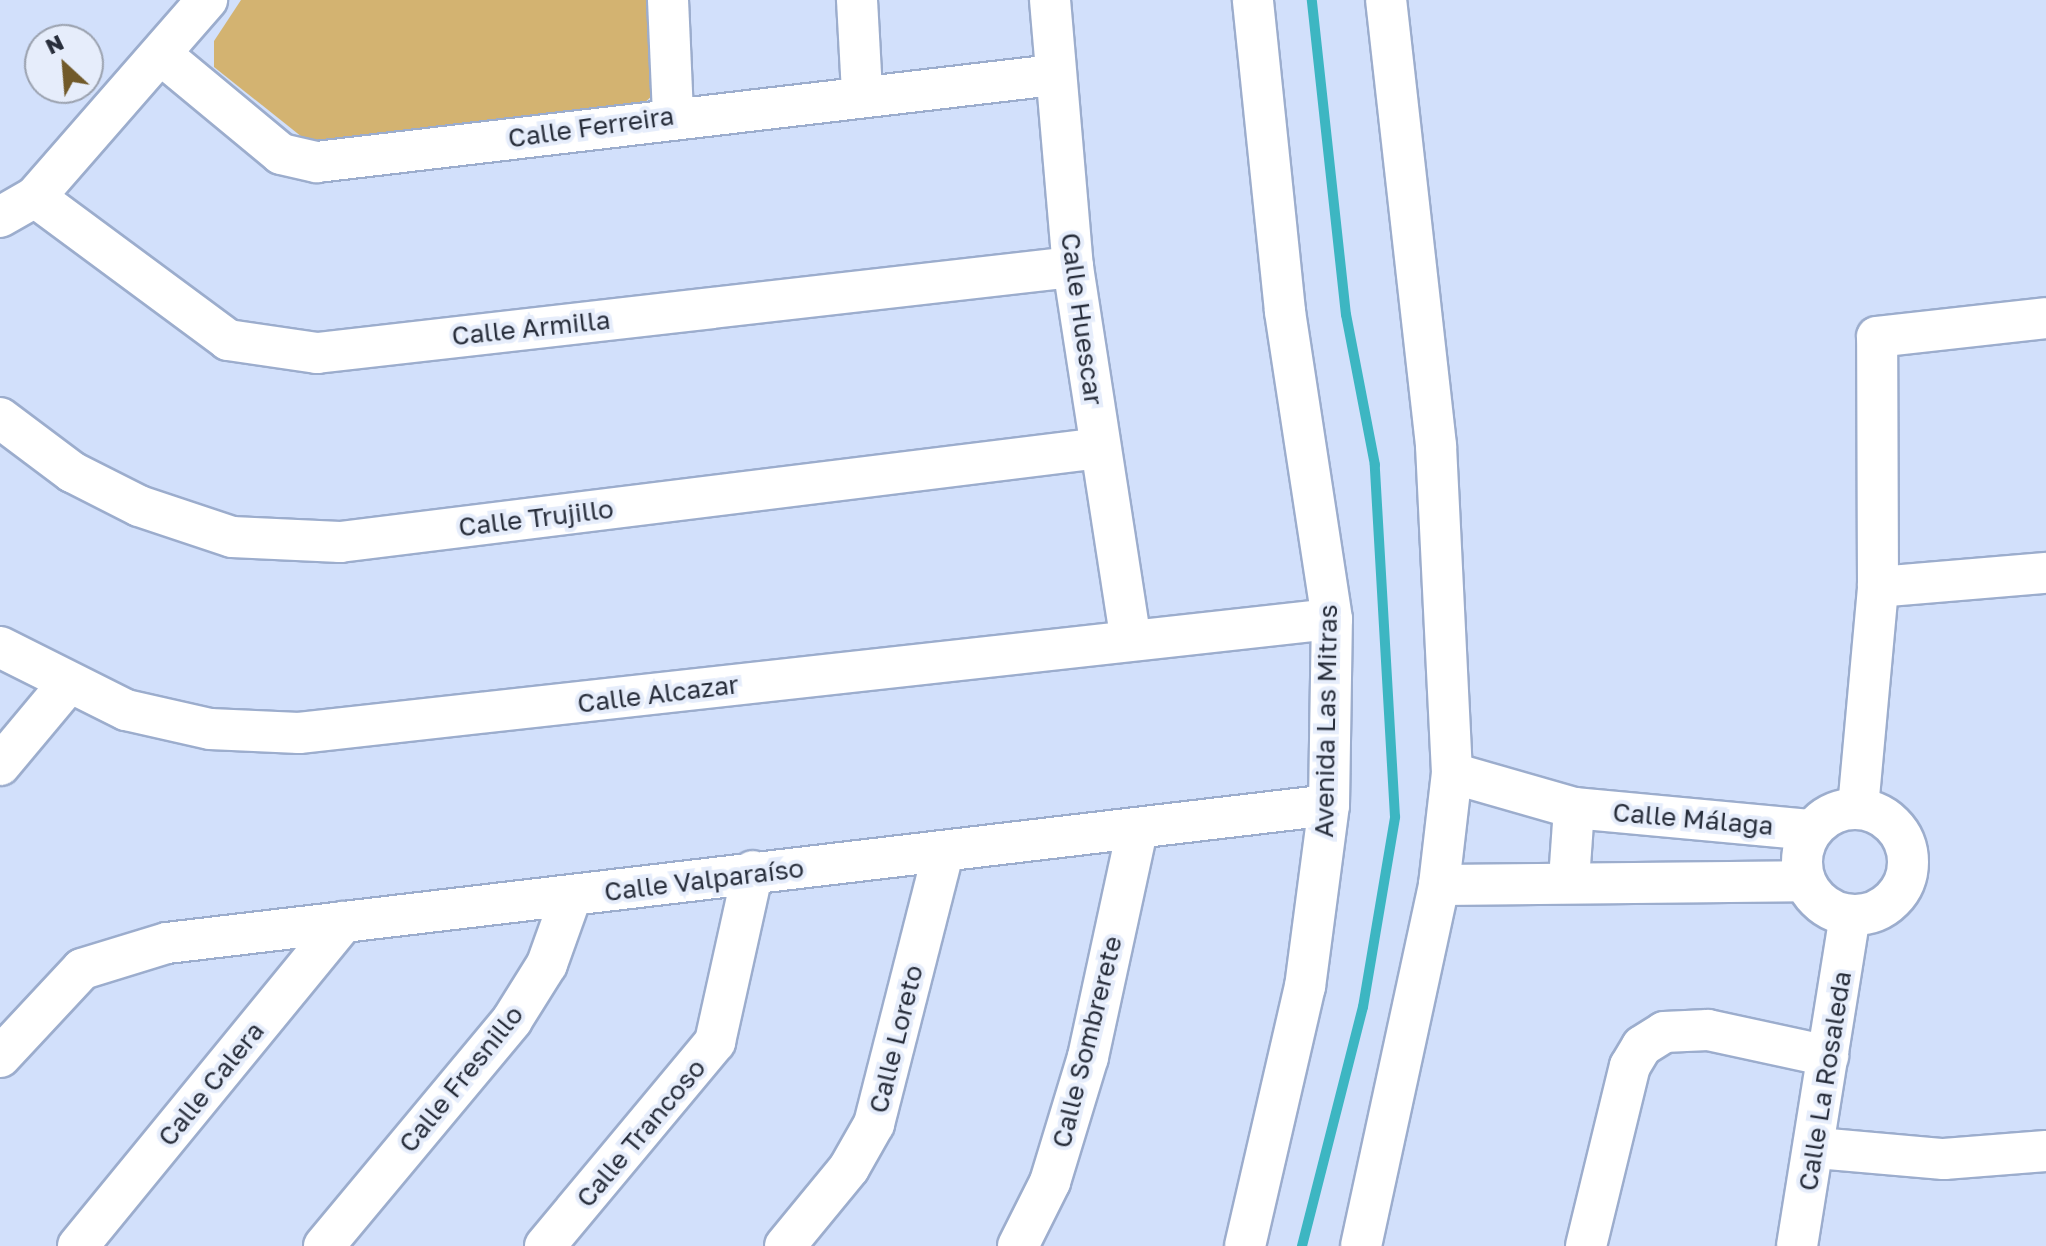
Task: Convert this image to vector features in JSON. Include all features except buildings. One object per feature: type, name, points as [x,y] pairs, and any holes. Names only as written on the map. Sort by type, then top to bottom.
[{"type":"street","points":[[0,217],[35,197],[163,56],[207,0]]},
{"type":"street","points":[[668,0],[673,115]]},
{"type":"street","points":[[857,0],[862,93]]},
{"type":"street","name":"Calle Huescar","points":[[1050,0],[1053,75],[1073,267],[1130,636]]},
{"type":"street","name":"Avenida Las Mitras","points":[[1245,1246],[1305,987],[1329,805],[1332,619],[1283,295],[1253,0]]},
{"type":"street","points":[[1361,1246],[1439,885],[1452,773],[1436,445],[1386,0]]},
{"type":"street","name":"Calle Ferreira","points":[[163,56],[281,154],[317,162],[673,115],[1053,75]]},
{"type":"street","name":"Calle Armilla","points":[[35,197],[228,340],[317,353],[1073,267]]},
{"type":"street","points":[[1858,808],[1878,587],[1877,337],[2046,318]]},
{"type":"street","name":"Calle Trujillo","points":[[0,418],[72,472],[139,506],[232,537],[340,542],[1100,448]]},
{"type":"street","points":[[1878,587],[2046,573]]},
{"type":"street","name":"Calle Alcazar","points":[[0,647],[67,685],[126,710],[210,729],[299,733],[1130,636],[1332,619]]},
{"type":"street","points":[[0,765],[67,685]]},
{"type":"street","name":"Calle Málaga","points":[[1452,773],[1574,808],[1812,830]]},
{"type":"street","name":"Calle Valparaíso","points":[[0,1057],[82,969],[167,943],[571,897],[753,871],[943,854],[1137,831],[1329,805]]},
{"type":"street","name":"Calle Málaga","points":[[1569,880],[1574,808]]},
{"type":"street","points":[[1858,808],[1876,812],[1902,835],[1909,869],[1893,900],[1850,916],[1827,908],[1805,881],[1804,846],[1812,830],[1840,810],[1858,808]]},
{"type":"street","name":"Calle Sombrerete","points":[[1018,1246],[1050,1182],[1088,1057],[1137,831]]},
{"type":"street","name":"Calle Loreto","points":[[785,1246],[849,1168],[874,1124],[943,854]]},
{"type":"street","name":"Calle Trancoso","points":[[545,1246],[715,1042],[753,871]]},
{"type":"street","points":[[1439,885],[1569,880],[1805,881]]},
{"type":"street","name":"Calle Fresnillo","points":[[324,1246],[512,1020],[547,964],[571,897]]},
{"type":"street","name":"Calle La Rosaleda","points":[[1797,1246],[1817,1148],[1850,916]]},
{"type":"street","name":"Calle Calera","points":[[78,1246],[343,922]]},
{"type":"street","points":[[1586,1246],[1630,1066],[1642,1046],[1664,1032],[1708,1030],[1828,1056]]},
{"type":"street","points":[[1817,1148],[1928,1159],[2046,1151]]},
{"type":"shaded area","points":[[241,0],[657,0],[656,92],[639,108],[307,141],[214,67],[214,41]]},
{"type":"waterway","points":[[1302,1246],[1363,1007],[1395,817],[1375,465],[1346,315],[1312,0]]}]
